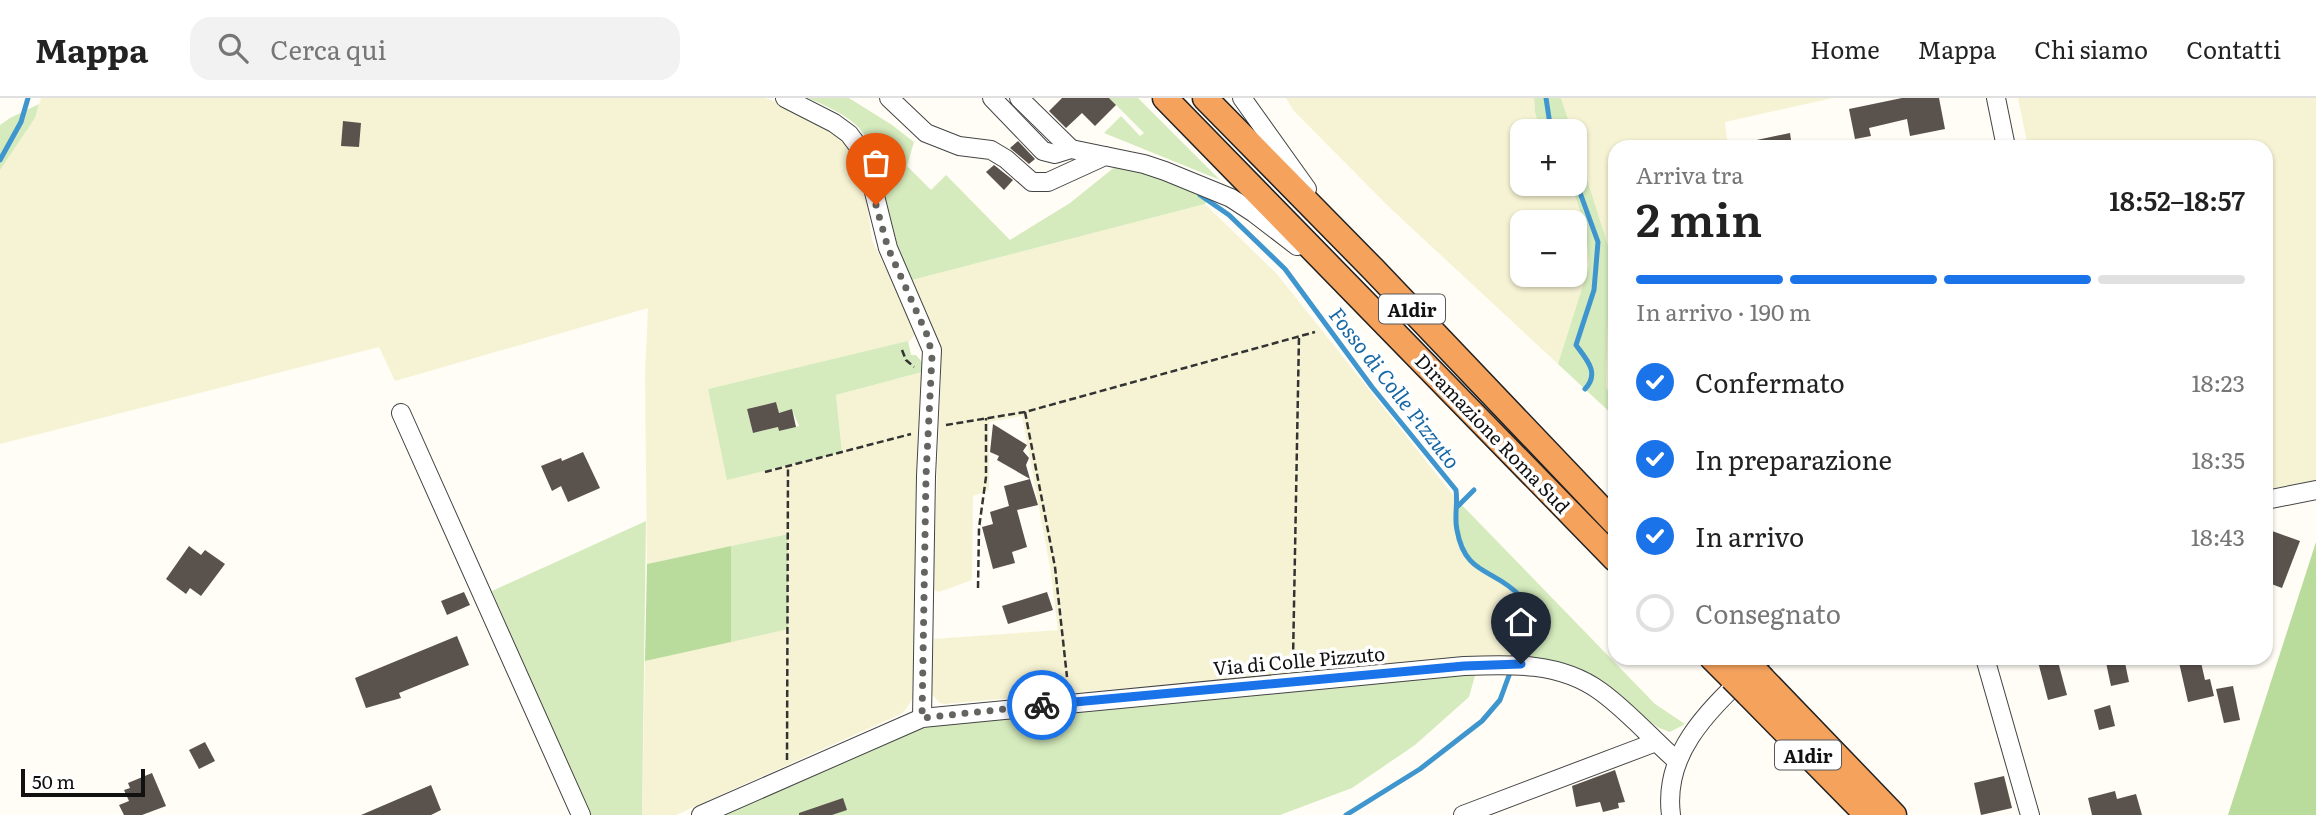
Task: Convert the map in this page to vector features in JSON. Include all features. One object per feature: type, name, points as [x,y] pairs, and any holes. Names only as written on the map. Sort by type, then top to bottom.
[{"type":"highway","name":"Diramazione Roma Sud","points":[[1165,98],[1608,552]]},
{"type":"highway","name":"Diramazione Roma Sud","points":[[1205,98],[1374,270],[1608,516]]},
{"type":"highway","name":"A1dir","points":[[1732,665],[1749,671],[1894,815]]},
{"type":"highway","name":"A1dir","points":[[1749,671],[1867,815]]},
{"type":"street","points":[[785,98],[834,122],[857,144],[872,184],[888,248],[932,351],[926,476],[922,718]]},
{"type":"street","points":[[889,98],[926,133],[959,146],[991,150],[1006,159],[1032,182],[1048,182],[1105,156]]},
{"type":"street","points":[[992,98],[1043,151],[1055,154],[1071,149],[1165,171],[1231,198],[1358,294]]},
{"type":"street","points":[[1019,98],[1071,149]]},
{"type":"street","points":[[1242,98],[1298,177],[1374,270]]},
{"type":"street","points":[[1996,98],[2005,140]]},
{"type":"street","points":[[401,412],[582,815]]},
{"type":"street","points":[[2273,499],[2316,490]]},
{"type":"street","name":"Via di Colle Pizzuto","points":[[701,815],[922,718],[1464,666],[1510,664],[1557,671],[1584,681],[1613,702],[1677,761]]},
{"type":"street","points":[[1987,665],[2030,815]]},
{"type":"street","points":[[1671,815],[1670,793],[1677,761],[1692,732],[1749,671]]},
{"type":"street","points":[[1463,815],[1656,742]]},
{"type":"street","points":[[1512,796],[1516,815]]},
{"type":"path","points":[[943,426],[1025,412],[1315,332]]},
{"type":"path","points":[[1293,660],[1299,336]]},
{"type":"path","points":[[902,350],[915,371]]},
{"type":"path","points":[[1025,412],[1055,567],[1067,677]]},
{"type":"path","points":[[978,588],[979,528],[986,477],[986,418]]},
{"type":"path","points":[[765,472],[914,434]]},
{"type":"path","points":[[788,466],[788,777]]},
{"type":"shaded area","points":[[41,98],[765,98],[806,113],[849,144],[864,182],[872,240],[915,334],[910,341],[708,389],[728,479],[842,452],[836,395],[922,372],[913,698],[906,709],[901,714],[676,815],[642,815],[645,661],[788,628],[788,534],[647,564],[645,375],[648,308],[395,381],[379,347],[0,444],[0,170],[35,118]]},
{"type":"shaded area","points":[[1286,98],[1534,98],[1537,119],[1510,119],[1510,196],[1575,196],[1580,210],[1510,210],[1510,287],[1582,287],[1558,364],[1389,207],[1293,110]]},
{"type":"shaded area","points":[[1561,98],[1833,98],[1725,122],[1727,140],[1608,140],[1608,246],[1587,180],[1587,119],[1568,119]]},
{"type":"shaded area","points":[[2018,98],[2316,98],[2316,480],[2273,489],[2273,140],[2027,140]]},
{"type":"shaded area","points":[[1205,204],[1277,274],[1457,500],[1456,526],[1485,572],[1510,585],[1520,596],[1513,659],[1368,667],[940,703],[930,692],[934,639],[1058,630],[1050,567],[1022,416],[989,422],[989,490],[973,496],[972,580],[939,592],[933,589],[941,368],[939,343],[912,280]]},
{"type":"shaded area","points":[[1608,319],[1608,391],[1606,386]]},
{"type":"green space","points":[[808,98],[849,98],[892,125],[914,142],[907,166],[931,190],[946,175],[1010,240],[1070,203],[1116,166],[1157,172],[1211,194],[1205,204],[912,280],[894,235],[879,168],[870,144],[850,120]]},
{"type":"green space","points":[[1109,98],[1138,98],[1220,180],[1104,133],[1121,116],[1140,136],[1144,133]]},
{"type":"green space","points":[[1534,98],[1561,98],[1568,119],[1537,119]]},
{"type":"green space","points":[[39,104],[35,118],[0,170],[0,125]]},
{"type":"green space","points":[[1587,179],[1608,246],[1608,410],[1558,364],[1582,287],[1587,287],[1587,210],[1580,210],[1575,196],[1587,196]]},
{"type":"green space","points":[[908,341],[911,355],[916,355],[922,362],[922,372],[836,395],[842,452],[727,480],[708,389]],"holes":[[[776,402],[779,413],[792,410],[799,426],[779,431],[778,427],[753,433],[747,409]]]},
{"type":"green space","points":[[1457,500],[1608,656],[1608,665],[1617,665],[1655,704],[1685,724],[1670,732],[1659,728],[1575,669],[1547,660],[1513,659],[1520,596],[1480,569],[1464,553],[1456,527]]},
{"type":"green space","points":[[646,521],[642,815],[590,815],[492,591]]},
{"type":"green space","points":[[788,534],[788,629],[731,642],[731,546]]},
{"type":"green space","points":[[2316,542],[2316,815],[2228,815]]},
{"type":"green space","points":[[731,546],[731,642],[645,661],[647,564]]},
{"type":"green space","points":[[1476,672],[1469,697],[1415,745],[1352,788],[1280,815],[720,815],[901,736],[935,724]]},
{"type":"building","points":[[1062,98],[1109,98],[1116,105],[1095,126],[1082,113],[1066,128],[1049,111]]},
{"type":"building","points":[[1902,98],[1939,98],[1945,129],[1910,136],[1907,119],[1869,128],[1871,136],[1855,139],[1849,109]]},
{"type":"building","points":[[343,121],[361,123],[359,147],[341,146]]},
{"type":"building","points":[[1790,133],[1791,140],[1757,140]]},
{"type":"building","points":[[1018,141],[1035,159],[1029,164],[1010,148]]},
{"type":"building","points":[[994,165],[1013,180],[1004,190],[986,172]]},
{"type":"building","points":[[776,402],[779,413],[792,409],[796,427],[779,431],[778,427],[753,433],[747,409]]},
{"type":"building","points":[[993,424],[1027,445],[1023,451],[1029,458],[1026,465],[1030,479],[997,460],[999,456],[990,452]]},
{"type":"building","points":[[583,452],[600,488],[568,502],[561,486],[552,491],[541,466]]},
{"type":"building","points":[[1030,479],[1038,505],[1017,510],[1027,547],[1012,552],[1015,563],[993,569],[982,527],[993,524],[990,512],[1009,506],[1004,486]]},
{"type":"building","points":[[2273,531],[2300,541],[2282,588],[2273,585]]},
{"type":"building","points":[[189,546],[201,555],[205,550],[225,564],[201,596],[190,588],[186,594],[166,579]]},
{"type":"building","points":[[464,592],[470,605],[447,615],[441,601]]},
{"type":"building","points":[[1047,592],[1053,610],[1008,624],[1002,606]]},
{"type":"building","points":[[457,636],[469,665],[399,693],[401,698],[366,708],[355,678]]},
{"type":"building","points":[[2039,665],[2059,665],[2067,695],[2048,700]]},
{"type":"building","points":[[2106,665],[2125,665],[2129,682],[2111,686]]},
{"type":"building","points":[[2180,665],[2202,665],[2205,680],[2210,679],[2214,696],[2188,702]]},
{"type":"building","points":[[2233,686],[2240,720],[2224,723],[2216,689]]},
{"type":"building","points":[[2110,705],[2115,726],[2099,730],[2094,710]]},
{"type":"building","points":[[205,742],[215,761],[199,769],[189,750]]},
{"type":"building","points":[[1615,770],[1625,802],[1618,803],[1619,808],[1603,812],[1600,802],[1576,807],[1572,786]]},
{"type":"building","points":[[152,773],[166,806],[142,815],[124,815],[119,805],[129,801],[124,790],[130,788],[128,783]]},
{"type":"building","points":[[2004,776],[2012,808],[1981,815],[1974,783]]},
{"type":"building","points":[[431,785],[441,810],[431,815],[361,815]]},
{"type":"building","points":[[2115,791],[2117,799],[2136,794],[2142,815],[2092,815],[2088,798]]},
{"type":"building","points":[[843,798],[847,810],[832,815],[799,815],[799,813]]},
{"type":"waterway","points":[[0,160],[21,122],[28,98]]},
{"type":"waterway","points":[[1546,98],[1549,119]]},
{"type":"waterway","name":"Fosso di Colle Pizzuto","points":[[1200,195],[1229,215],[1285,269],[1372,387],[1456,490],[1456,525],[1467,556],[1474,564],[1520,596],[1513,659]]},
{"type":"waterway","points":[[1581,196],[1598,242],[1594,290],[1576,345],[1588,361],[1592,372],[1585,389]]},
{"type":"waterway","points":[[1458,506],[1474,490]]},
{"type":"waterway","name":"Fosso di Colle Pizzuto","points":[[1346,815],[1420,769],[1482,721],[1500,700],[1511,670]]},
{"type":"way so far","points":[[876,205],[888,248],[928,337],[932,356],[926,476],[922,718],[1042,705]]},
{"type":"route","points":[[1042,705],[1464,666],[1521,664]]}]
